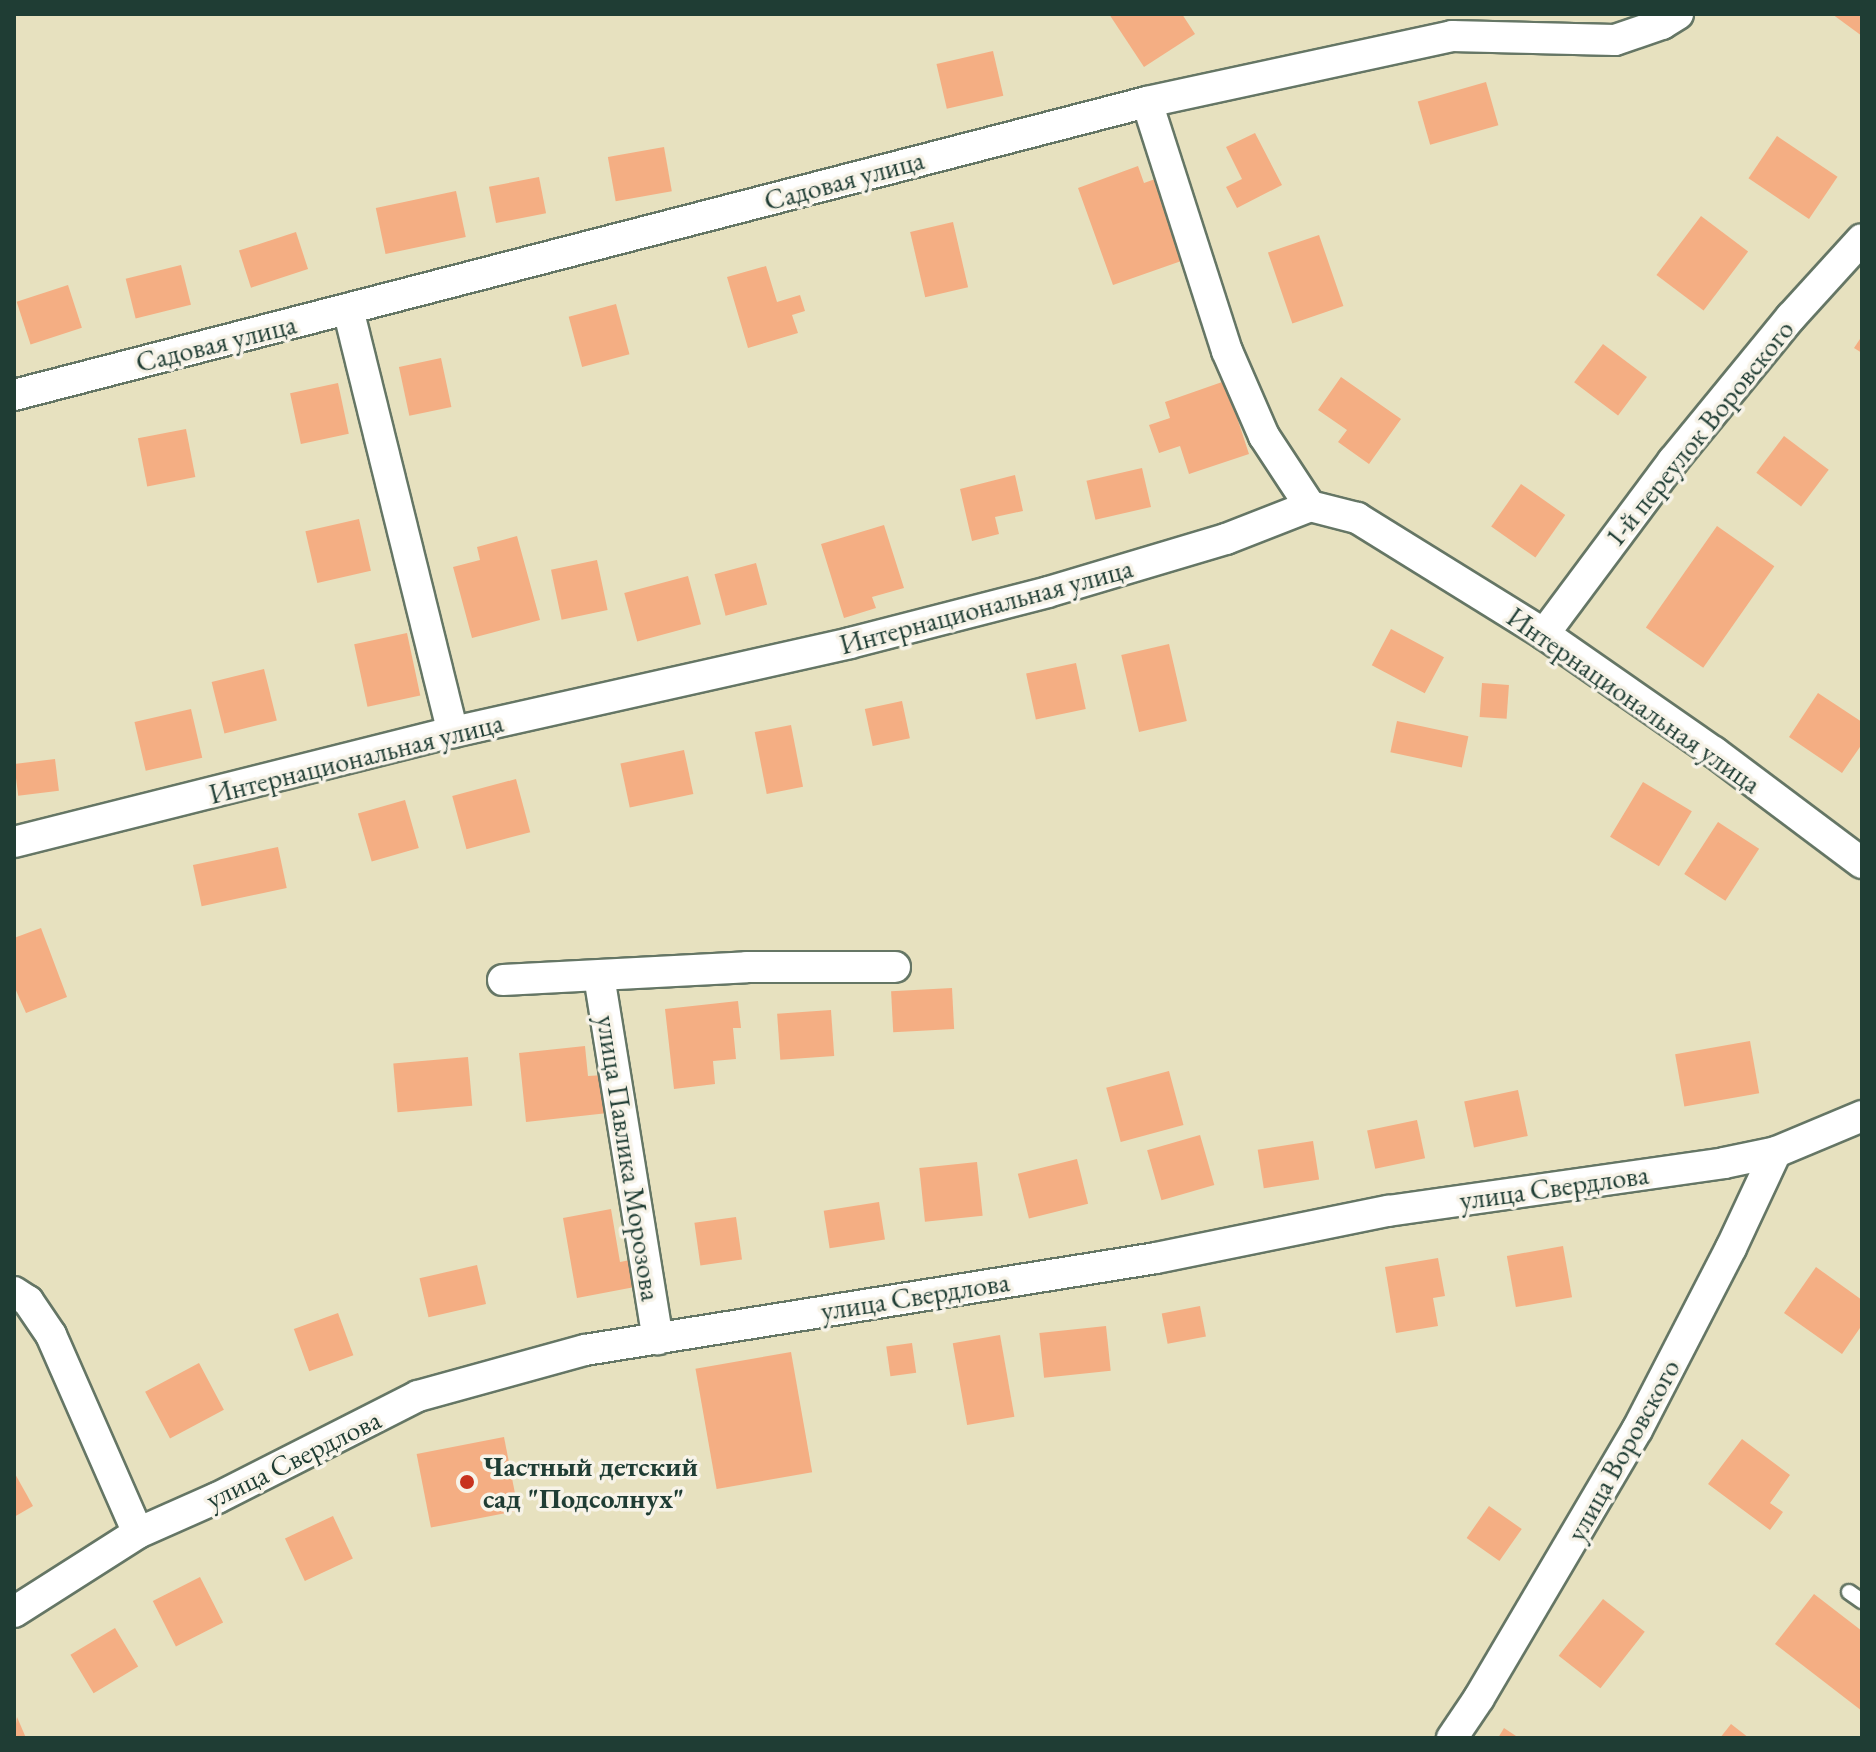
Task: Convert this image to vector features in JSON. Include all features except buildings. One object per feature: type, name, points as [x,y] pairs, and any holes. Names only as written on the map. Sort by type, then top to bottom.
[{"type":"street","name":"Садовая улица","points":[[14,395],[1147,102],[1452,36],[1615,40],[1662,24],[1678,14]]},
{"type":"street","points":[[1147,102],[1227,351],[1264,436],[1310,506]]},
{"type":"street","name":"1-й переулок Воровского","points":[[1544,634],[1683,449],[1791,317],[1862,239]]},
{"type":"street","points":[[348,309],[453,732]]},
{"type":"street","name":"Интернациональная улица","points":[[14,842],[453,732],[850,643],[1048,592],[1226,539],[1310,506],[1357,518],[1544,634],[1714,752],[1862,863]]},
{"type":"street","name":"улица Павлика Морозова","points":[[503,980],[747,967],[895,967]]},
{"type":"street","name":"улица Павлика Морозова","points":[[599,976],[658,1339]]},
{"type":"street","name":"улица Свердлова","points":[[14,1612],[138,1533],[217,1498],[418,1396],[585,1350],[1156,1258],[1388,1211],[1724,1163],[1776,1152],[1861,1118]]},
{"type":"street","name":"улица Воровского","points":[[1452,1738],[1494,1674],[1637,1430],[1731,1248],[1776,1152]]},
{"type":"street","points":[[14,1292],[28,1301],[51,1335],[138,1533]]},
{"type":"lane","points":[[1849,1592],[1862,1601]]},
{"type":"place","name":"Частный детский сад \"Подсолнух\"","points":[[467,1482]]}]
